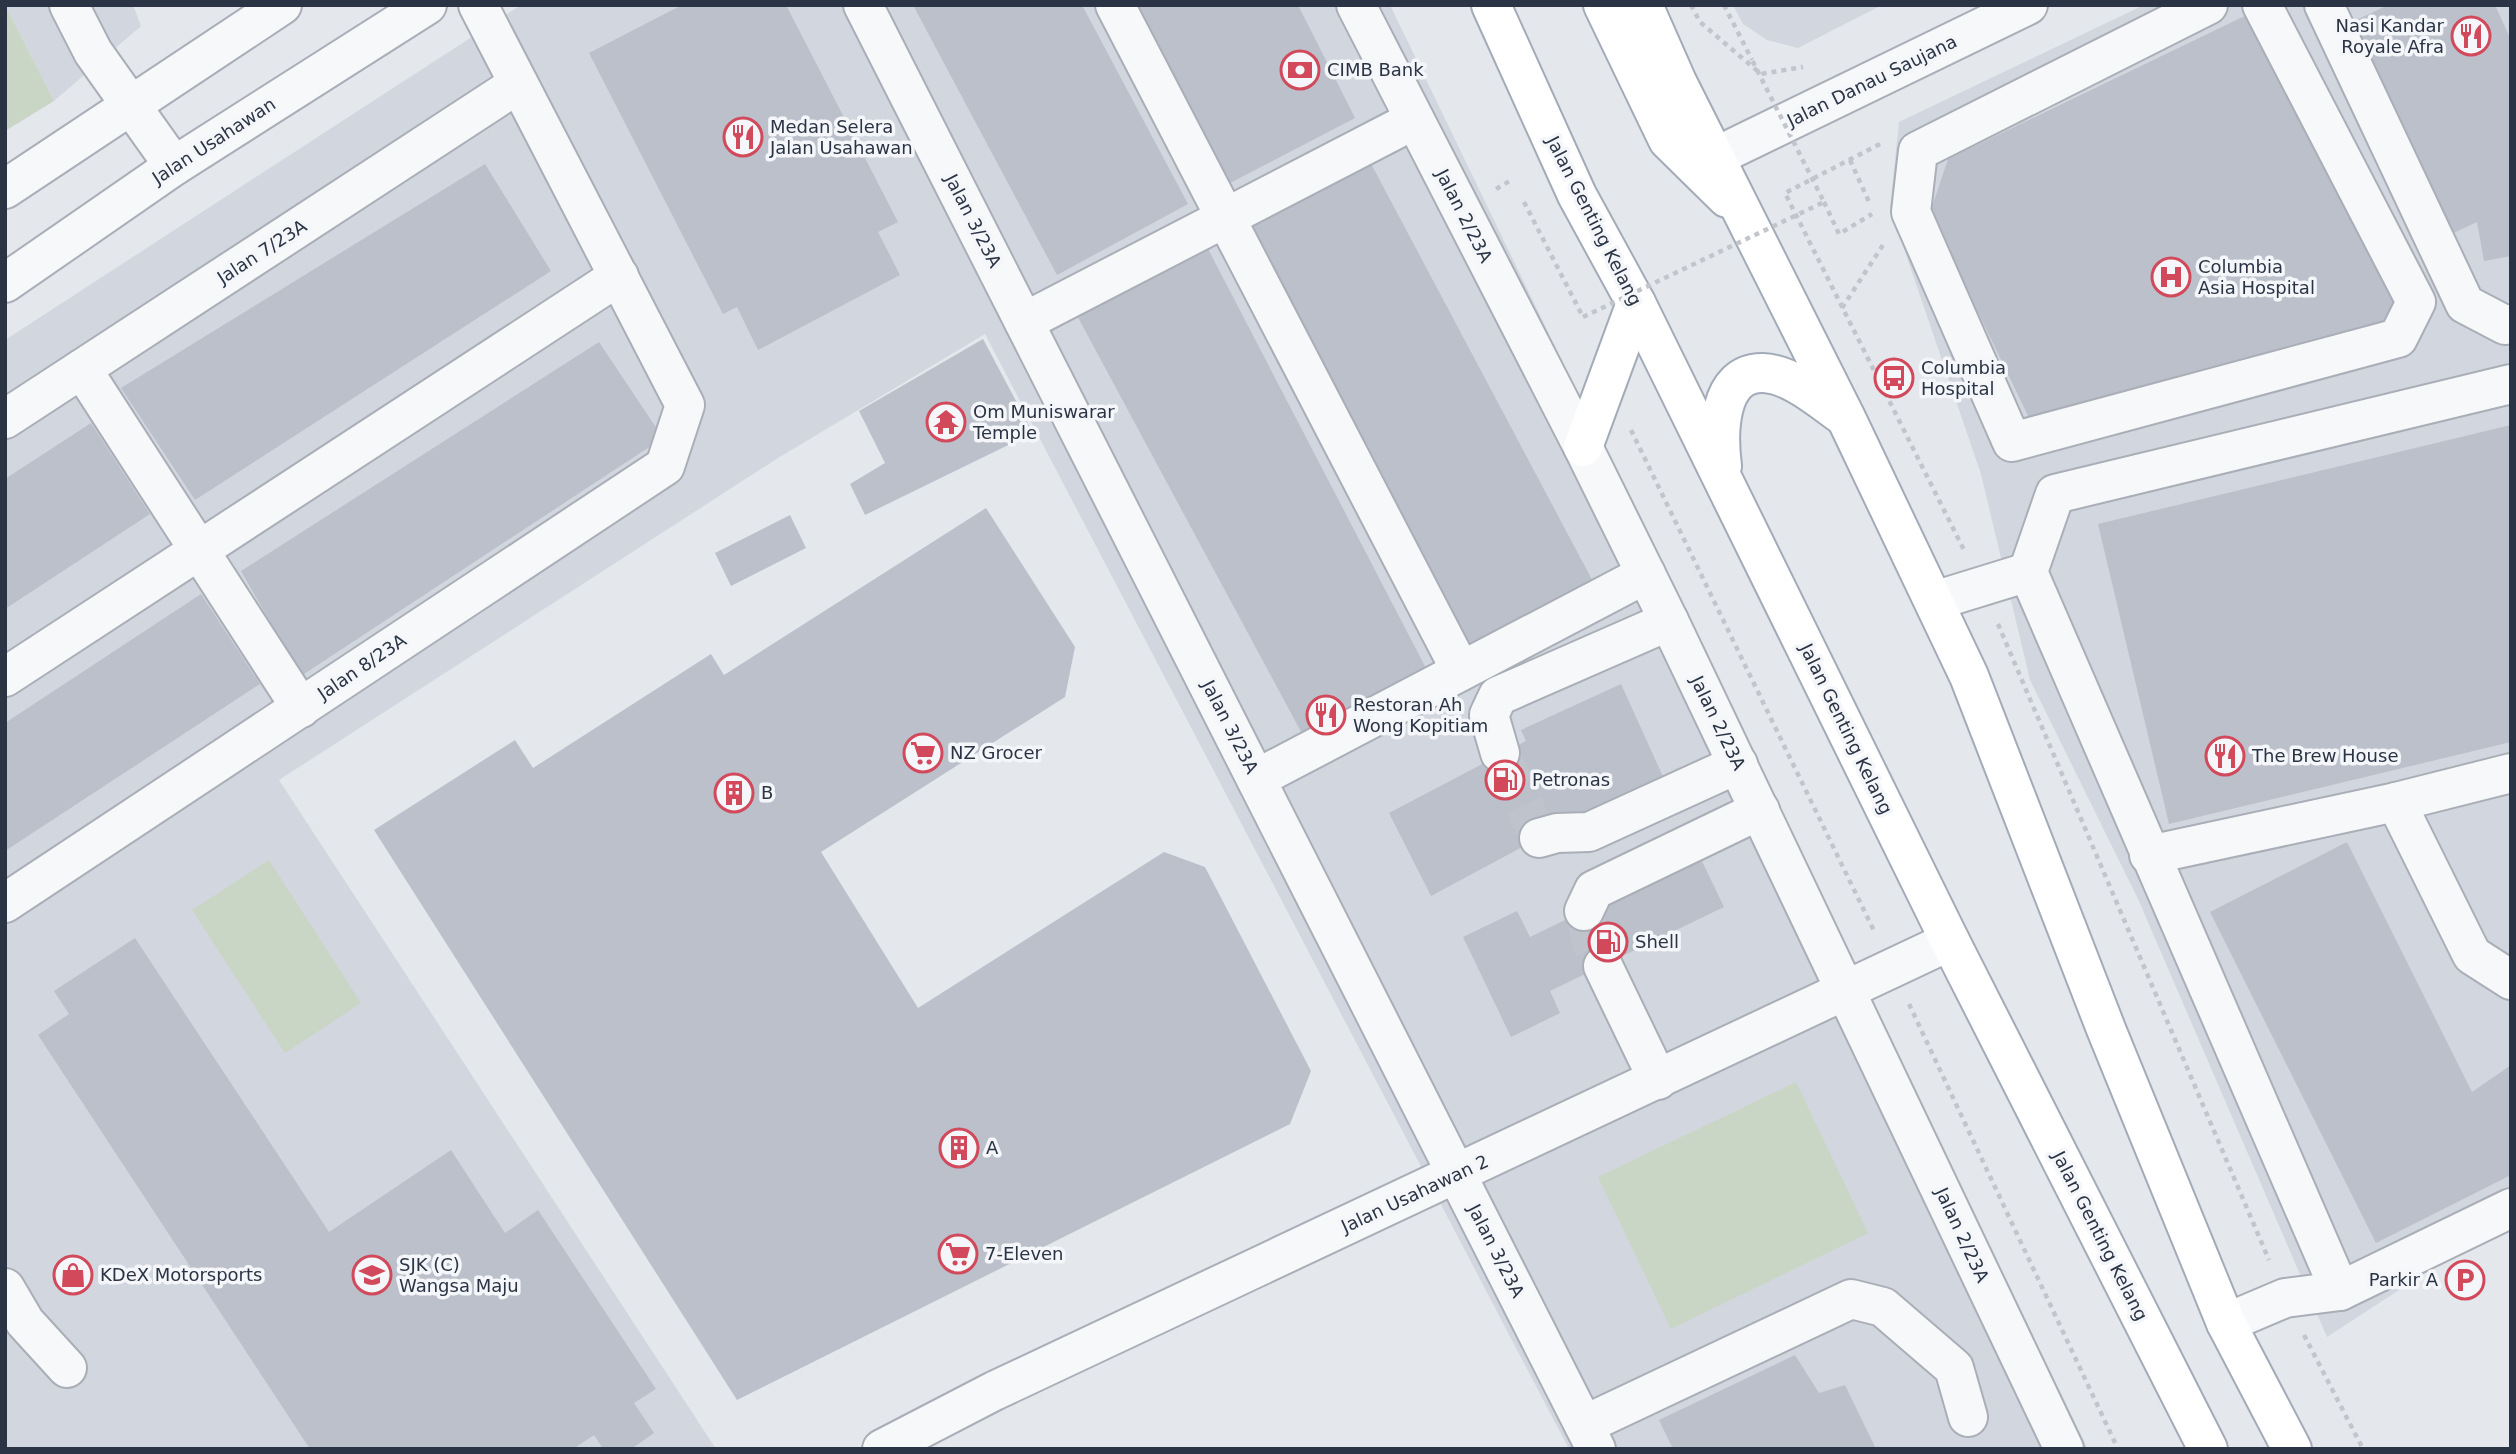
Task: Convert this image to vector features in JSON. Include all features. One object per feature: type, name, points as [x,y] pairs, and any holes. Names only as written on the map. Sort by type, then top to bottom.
[{"type":"main road","name":"Jalan Genting Kelang","points":[[1491,5],[1577,195],[1636,303],[1950,941],[2208,1449]]},
{"type":"main road","points":[[1602,5],[1668,140],[1747,218]]},
{"type":"main road","points":[[1643,5],[1677,82],[1717,156],[1846,418],[1969,676],[2111,1042],[2226,1323],[2292,1449]]},
{"type":"main road","points":[[1583,447],[1636,303]]},
{"type":"main road","points":[[1723,478],[1720,424],[1731,391],[1745,378],[1763,373],[1783,378],[1846,418]]},
{"type":"street","points":[[69,5],[93,52],[174,166]]},
{"type":"street","points":[[5,190],[282,5]]},
{"type":"street","name":"Jalan Usahawan","points":[[5,283],[174,166],[427,5]]},
{"type":"street","points":[[5,677],[619,276],[478,5]]},
{"type":"street","name":"Jalan 3/23A","points":[[863,5],[1590,1437]]},
{"type":"street","points":[[1115,5],[1461,671]]},
{"type":"street","name":"Jalan 2/23A","points":[[1356,5],[1583,447],[1669,621],[1846,991],[2056,1446]]},
{"type":"street","points":[[2205,6],[1918,151],[1911,212],[2012,442],[2398,338],[2416,302],[2262,5]]},
{"type":"street","points":[[2324,5],[2465,304],[2505,325],[2511,324]]},
{"type":"street","name":"Jalan Danau Saujana","points":[[1717,156],[2011,9]]},
{"type":"street","points":[[93,52],[118,65],[146,71],[180,72]]},
{"type":"street","name":"Jalan 7/23A","points":[[5,419],[518,84]]},
{"type":"street","points":[[1024,323],[1414,120]]},
{"type":"street","name":"Jalan 8/23A","points":[[5,903],[665,466],[685,405],[619,276]]},
{"type":"street","points":[[82,369],[301,708]]},
{"type":"street","points":[[2340,1291],[2028,572],[2055,494],[2511,384]]},
{"type":"street","points":[[1934,601],[2028,572]]},
{"type":"street","points":[[1256,779],[1646,574]]},
{"type":"street","points":[[1500,753],[1489,715],[1499,696],[1669,621]]},
{"type":"street","points":[[1539,838],[1557,833],[1588,832],[1738,764]]},
{"type":"street","points":[[2149,855],[2396,802],[2511,773]]},
{"type":"street","points":[[2396,802],[2472,955],[2511,980]]},
{"type":"street","points":[[1584,911],[1594,890],[1760,810]]},
{"type":"street","name":"Jalan Usahawan 2","points":[[881,1449],[994,1391],[1950,941]]},
{"type":"street","points":[[1603,966],[1658,1080]]},
{"type":"street","points":[[2226,1323],[2285,1298],[2340,1291],[2511,1208]]},
{"type":"street","points":[[5,1288],[25,1322],[67,1368]]},
{"type":"street","points":[[1590,1437],[1851,1299],[1883,1307],[1954,1368],[1968,1417]]},
{"type":"path","points":[[1691,5],[1700,22],[1761,74],[1804,67],[1815,61]]},
{"type":"path","points":[[1724,5],[1839,234],[1874,213],[1850,160]]},
{"type":"path","points":[[1493,203],[1495,190],[1513,179]]},
{"type":"path","points":[[1524,202],[1583,317],[1824,202]]},
{"type":"path","points":[[1607,381],[1892,968],[2118,1449]]},
{"type":"shaded area","points":[[5,5],[133,5],[141,26],[54,101]]},
{"type":"shaded area","points":[[521,5],[1390,5],[2088,1449],[1569,1449],[985,334],[778,458],[279,780],[716,1449],[5,1449],[5,340]]},
{"type":"shaded area","points":[[1733,5],[1882,5],[1798,48],[1767,40],[1743,24]]},
{"type":"shaded area","points":[[2144,5],[2511,5],[2511,1217],[2327,1337],[2138,899],[2030,680],[1981,474],[1890,208],[1899,122]]},
{"type":"green space","points":[[5,5],[54,101],[5,131]]},
{"type":"green space","points":[[269,860],[361,1003],[285,1053],[192,910]]},
{"type":"green space","points":[[1796,1082],[1868,1233],[1671,1329],[1598,1177]]},
{"type":"building","name":"Medan Selera Jalan Usahawan","points":[[682,5],[786,5],[898,222],[878,232],[900,275],[758,350],[737,307],[723,314],[589,53]]},
{"type":"building","points":[[913,5],[1082,5],[1188,204],[1057,275]]},
{"type":"building","points":[[1138,5],[1298,5],[1355,118],[1230,183]]},
{"type":"building","points":[[2388,5],[2495,5],[2511,40],[2511,256],[2484,261],[2477,222],[2449,235],[2348,24]]},
{"type":"building","name":"Columbia Asia Hospital","points":[[2253,12],[2402,306],[2392,326],[2033,426],[1930,213],[1948,159]]},
{"type":"building","points":[[1369,160],[1598,591],[1475,657],[1246,226]]},
{"type":"building","points":[[485,164],[551,271],[195,500],[121,388]]},
{"type":"building","points":[[1206,245],[1430,676],[1306,741],[1074,310]]},
{"type":"building","name":"Om Muniswarar Temple","points":[[983,339],[1033,433],[865,515],[850,484],[885,463],[859,411]]},
{"type":"building","points":[[599,342],[663,438],[301,676],[241,571]]},
{"type":"building","points":[[91,423],[150,514],[5,609],[5,479]]},
{"type":"building","points":[[2511,425],[2511,742],[2169,824],[2098,524]]},
{"type":"building","points":[[986,508],[1075,647],[1065,697],[821,852],[918,1008],[1164,852],[1205,867],[1311,1071],[1290,1124],[737,1400],[374,830],[515,740],[533,768],[711,654],[724,675]]},
{"type":"building","points":[[790,515],[806,548],[731,586],[715,553]]},
{"type":"building","points":[[201,594],[260,684],[5,851],[5,723]]},
{"type":"building","points":[[1621,684],[1665,781],[1539,838],[1431,896],[1389,813],[1526,741],[1521,730]]},
{"type":"building","points":[[2347,842],[2472,1092],[2511,1065],[2511,1175],[2376,1243],[2210,912]]},
{"type":"building","points":[[1699,855],[1724,907],[1550,991],[1560,1013],[1511,1037],[1463,937],[1517,911],[1530,937]]},
{"type":"building","points":[[135,938],[329,1232],[451,1150],[505,1233],[538,1210],[656,1389],[634,1403],[654,1433],[631,1449],[603,1449],[594,1435],[573,1449],[310,1449],[38,1035],[69,1014],[54,991]]},
{"type":"building","points":[[1795,1355],[1819,1393],[1845,1385],[1876,1449],[1673,1449],[1659,1420]]},
{"type":"tunnel","points":[[1500,753],[1539,838]]},
{"type":"tunnel","points":[[1584,911],[1591,943],[1603,966]]},
{"type":"place","name":"Nasi Kandar Royale Afra","points":[[2471,36]]},
{"type":"place","name":"CIMB Bank","points":[[1300,70]]},
{"type":"place","name":"Medan Selera Jalan Usahawan","points":[[743,137]]},
{"type":"place","name":"Columbia Asia Hospital","points":[[2171,277]]},
{"type":"place","name":"Columbia Hospital","points":[[1894,378]]},
{"type":"place","name":"Om Muniswarar Temple","points":[[946,422]]},
{"type":"place","name":"Restoran Ah Wong Kopitiam","points":[[1326,715]]},
{"type":"place","name":"NZ Grocer","points":[[923,753]]},
{"type":"place","name":"The Brew House","points":[[2225,756]]},
{"type":"place","name":"Petronas","points":[[1505,780]]},
{"type":"place","name":"B","points":[[734,793]]},
{"type":"place","name":"Shell","points":[[1608,942]]},
{"type":"place","name":"A","points":[[959,1148]]},
{"type":"place","name":"7-Eleven","points":[[958,1254]]},
{"type":"place","name":"KDeX Motorsports","points":[[73,1275]]},
{"type":"place","name":"SJK (C) Wangsa Maju","points":[[372,1275]]},
{"type":"place","name":"Parkir A","points":[[2465,1280]]}]
